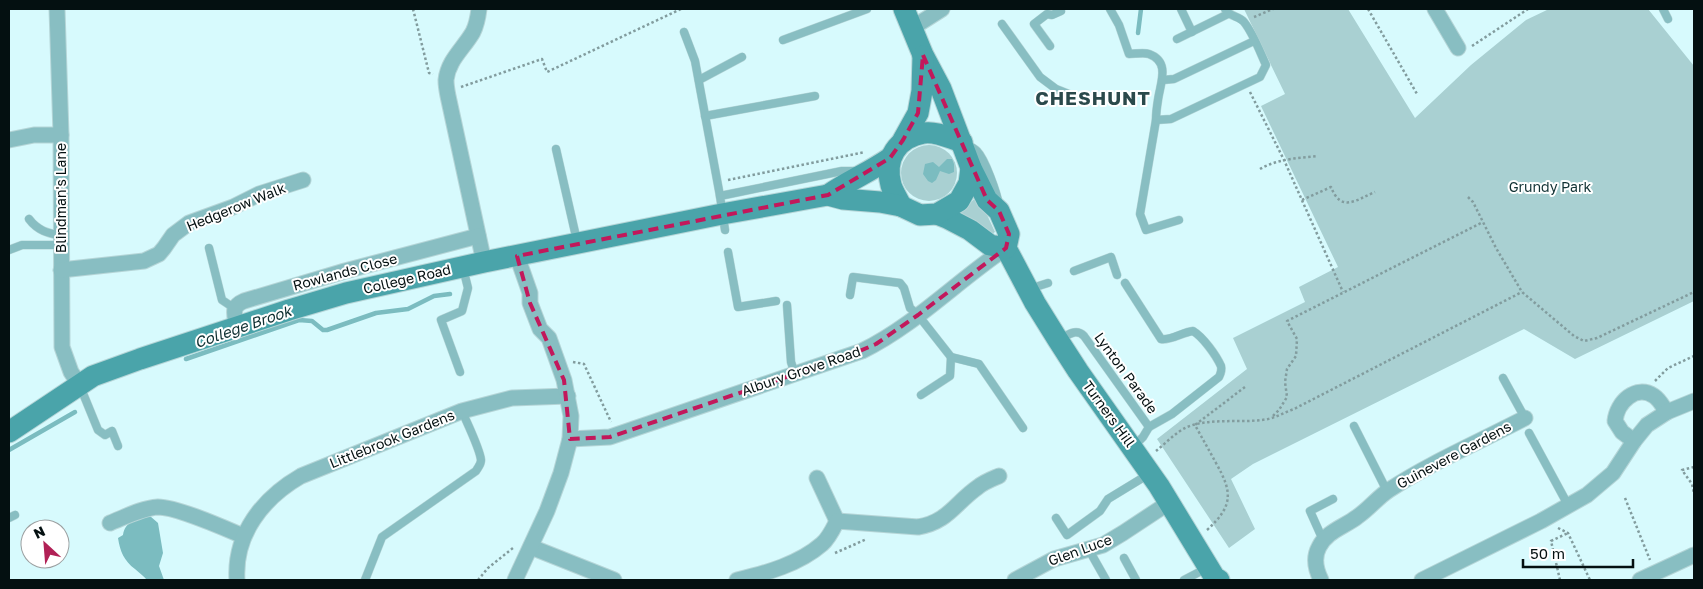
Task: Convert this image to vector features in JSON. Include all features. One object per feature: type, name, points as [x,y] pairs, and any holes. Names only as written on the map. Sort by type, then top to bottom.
[{"type":"main road","points":[[908,18],[923,55],[941,89],[971,168],[969,183],[959,201],[937,214]]},
{"type":"main road","points":[[903,140],[918,113],[922,91],[923,55]]},
{"type":"main road","points":[[962,142],[943,135],[925,133],[903,140],[881,153],[891,187],[901,206],[920,215],[937,214],[970,230],[990,245],[1006,248]]},
{"type":"main road","name":"College Road","points":[[828,195],[842,185],[872,170],[881,153]]},
{"type":"main road","name":"Turners Hill","points":[[971,168],[987,200],[999,211],[1009,234],[1006,248],[1027,290],[1078,371],[1170,502],[1214,576]]},
{"type":"main road","name":"College Road","points":[[9,432],[93,376],[236,318],[289,310],[346,293],[462,266],[722,213],[828,195],[843,199],[901,206]]},
{"type":"street","name":"Blindman's Lane","points":[[58,9],[61,135],[62,347],[71,372],[79,384]]},
{"type":"street","points":[[479,9],[478,19],[472,33],[455,58],[446,79],[484,262]]},
{"type":"street","points":[[908,18],[942,9]]},
{"type":"street","points":[[1435,9],[1458,48]]},
{"type":"street","points":[[9,140],[28,136],[61,135]]},
{"type":"street","name":"Hedgerow Walk","points":[[61,270],[144,261],[152,258],[164,248],[173,235],[189,224],[233,208],[258,194],[303,180]]},
{"type":"street","name":"Rowlands Close","points":[[236,318],[236,305],[244,301],[345,271],[478,236]]},
{"type":"street","name":"Albury Grove Road","points":[[570,439],[601,438],[616,435],[862,350],[890,335],[1006,248]]},
{"type":"street","points":[[515,580],[547,511],[560,473],[570,439],[571,416],[568,396],[558,361],[548,338],[540,329],[530,303],[530,293],[517,256]]},
{"type":"street","points":[[1634,441],[1622,432],[1615,420],[1618,408],[1622,402],[1633,394],[1640,392],[1649,394],[1658,399],[1667,412]]},
{"type":"street","name":"Littlebrook Gardens","points":[[237,580],[237,561],[243,536],[268,501],[279,490],[301,476],[462,411],[512,398],[568,396]]},
{"type":"street","points":[[1422,580],[1540,521],[1587,495],[1613,473],[1647,425],[1667,412],[1694,401]]},
{"type":"street","name":"Guinevere Gardens","points":[[1323,540],[1356,518],[1387,491],[1423,469],[1524,418]]},
{"type":"street","points":[[837,521],[910,526],[930,525],[942,518],[978,487],[999,476]]},
{"type":"street","points":[[817,478],[837,521]]},
{"type":"street","name":"Glen Luce","points":[[1015,580],[1054,559],[1102,545],[1170,502]]},
{"type":"street","points":[[110,524],[143,510],[159,507],[176,510],[243,536]]},
{"type":"street","points":[[737,580],[761,575],[803,557],[823,543],[837,521]]},
{"type":"street","points":[[1321,580],[1316,566],[1316,558],[1323,540]]},
{"type":"street","points":[[531,547],[613,580]]},
{"type":"street","points":[[1640,580],[1694,555]]},
{"type":"lane","points":[[782,40],[867,9]]},
{"type":"lane","points":[[1110,9],[1119,25],[1129,54],[1148,53],[1158,60],[1162,66],[1163,80],[1158,98],[1140,214],[1146,230],[1179,220]]},
{"type":"lane","points":[[1181,9],[1192,32]]},
{"type":"lane","points":[[1663,9],[1668,19]]},
{"type":"lane","points":[[1050,46],[1034,24],[1047,14],[1052,15],[1061,11]]},
{"type":"lane","points":[[1156,120],[1171,119],[1246,84],[1260,77],[1266,65],[1243,21],[1226,11],[1177,39]]},
{"type":"lane","points":[[1002,24],[1040,77],[1056,89],[1071,95]]},
{"type":"lane","points":[[684,32],[695,61],[699,80],[722,213],[842,171],[872,170]]},
{"type":"lane","points":[[1163,80],[1174,79],[1254,41]]},
{"type":"lane","points":[[699,80],[742,57]]},
{"type":"lane","points":[[705,116],[815,96]]},
{"type":"lane","points":[[962,142],[976,150],[982,158],[998,196],[999,211]]},
{"type":"lane","points":[[556,149],[578,243]]},
{"type":"lane","points":[[29,220],[41,231],[62,241]]},
{"type":"lane","points":[[9,250],[22,245],[62,241]]},
{"type":"lane","points":[[210,248],[222,300],[236,318]]},
{"type":"lane","points":[[728,252],[738,307],[776,301]]},
{"type":"lane","points":[[1074,271],[1111,257],[1117,275]]},
{"type":"lane","points":[[460,372],[441,320],[462,311],[468,288],[462,266]]},
{"type":"lane","points":[[850,295],[853,276],[900,283],[904,288],[910,308],[918,315],[951,357],[979,364],[1023,428]]},
{"type":"lane","points":[[1027,290],[1048,283]]},
{"type":"lane","points":[[1125,284],[1161,338],[1165,340],[1184,332],[1193,331],[1204,341],[1221,366],[1222,372],[1219,377],[1172,414],[1149,427]]},
{"type":"lane","points":[[787,305],[791,362],[795,374]]},
{"type":"lane","name":"Lynton Parade","points":[[1058,340],[1073,332],[1084,336],[1149,427],[1133,447]]},
{"type":"lane","points":[[920,395],[950,376],[951,357]]},
{"type":"lane","points":[[1503,378],[1524,418]]},
{"type":"lane","points":[[79,384],[98,430],[105,435],[112,432],[118,446]]},
{"type":"lane","points":[[365,580],[382,538],[476,471],[481,460],[462,411]]},
{"type":"lane","points":[[1354,426],[1387,491]]},
{"type":"lane","points":[[1529,433],[1568,506]]},
{"type":"lane","points":[[1056,518],[1067,534],[1100,511],[1108,499],[1150,474]]},
{"type":"lane","points":[[1323,540],[1310,511],[1333,499]]},
{"type":"lane","points":[[1089,550],[1106,580]]},
{"type":"lane","points":[[1124,558],[1136,580]]},
{"type":"lane","points":[[1184,580],[1214,576]]},
{"type":"path","points":[[413,9],[429,73],[448,74]]},
{"type":"path","points":[[447,91],[479,82],[542,59],[547,72],[681,9]]},
{"type":"path","points":[[1243,21],[1274,9]]},
{"type":"path","points":[[1368,9],[1417,94]]},
{"type":"path","points":[[1458,48],[1466,50],[1528,9]]},
{"type":"path","points":[[1246,84],[1284,160],[1343,292]]},
{"type":"path","points":[[717,182],[866,152],[881,153]]},
{"type":"path","points":[[1260,169],[1268,164],[1284,160],[1317,156]]},
{"type":"path","points":[[1302,200],[1331,187],[1335,197],[1346,203],[1375,192]]},
{"type":"path","points":[[1468,197],[1473,202],[1496,248],[1522,292],[1574,336],[1584,340],[1597,338],[1694,292]]},
{"type":"path","points":[[1270,419],[1279,410],[1287,397],[1285,382],[1287,369],[1296,356],[1297,339],[1287,321],[1483,222]]},
{"type":"path","points":[[1156,451],[1170,438],[1187,427],[1215,421],[1242,422],[1270,419],[1294,409],[1522,292]]},
{"type":"path","points":[[1649,394],[1654,382],[1664,372],[1694,356]]},
{"type":"path","points":[[558,361],[584,364],[616,435]]},
{"type":"path","points":[[1195,425],[1245,387]]},
{"type":"path","points":[[1192,539],[1205,532],[1220,518],[1228,497],[1226,481],[1195,425]]},
{"type":"path","points":[[1694,467],[1682,470],[1692,484],[1694,493]]},
{"type":"path","points":[[1625,498],[1656,573]]},
{"type":"path","points":[[1540,521],[1568,533],[1590,579],[1585,580]]},
{"type":"path","points":[[1560,580],[1551,541],[1568,533]]},
{"type":"path","points":[[830,555],[871,537]]},
{"type":"path","points":[[478,580],[494,563],[513,548]]},
{"type":"highlighted area","points":[[923,55],[987,200],[999,211],[1009,234],[1006,248],[918,315],[876,344],[848,356],[610,437],[570,439],[564,380],[530,303],[517,256],[828,195],[890,158],[903,140],[918,113]]},
{"type":"green space","name":"Grundy Park","points":[[1244,9],[1348,9],[1415,118],[1471,65],[1526,20],[1549,9],[1648,9],[1694,66],[1694,301],[1575,359],[1524,329],[1253,464],[1231,479],[1255,529],[1229,548],[1157,439],[1247,369],[1233,338],[1305,302],[1299,287],[1338,267],[1261,106],[1285,94]]},
{"type":"green space","points":[[929,145],[940,147],[949,153],[955,162],[957,173],[955,184],[949,193],[940,199],[929,201],[918,199],[909,193],[903,184],[901,173],[903,162],[909,153],[918,147]]},
{"type":"green space","points":[[978,195],[995,232],[992,234],[960,214]]},
{"type":"water","points":[[947,159],[952,159],[954,172],[949,174],[940,171],[936,180],[932,183],[928,181],[923,174],[925,164],[933,162],[939,167]]},
{"type":"water","points":[[150,516],[158,523],[163,553],[159,566],[164,580],[147,580],[125,559],[119,543],[118,538],[123,535],[124,530],[129,524]]},
{"type":"waterway","name":"College Brook","points":[[1138,33],[1141,9]]},
{"type":"waterway","name":"College Brook","points":[[186,359],[299,320],[312,321],[323,330],[327,330],[376,313],[408,309],[434,296],[450,294]]},
{"type":"waterway","name":"College Brook","points":[[9,450],[75,412]]},
{"type":"district","name":"CHESHUNT","points":[[1093,98]]}]
